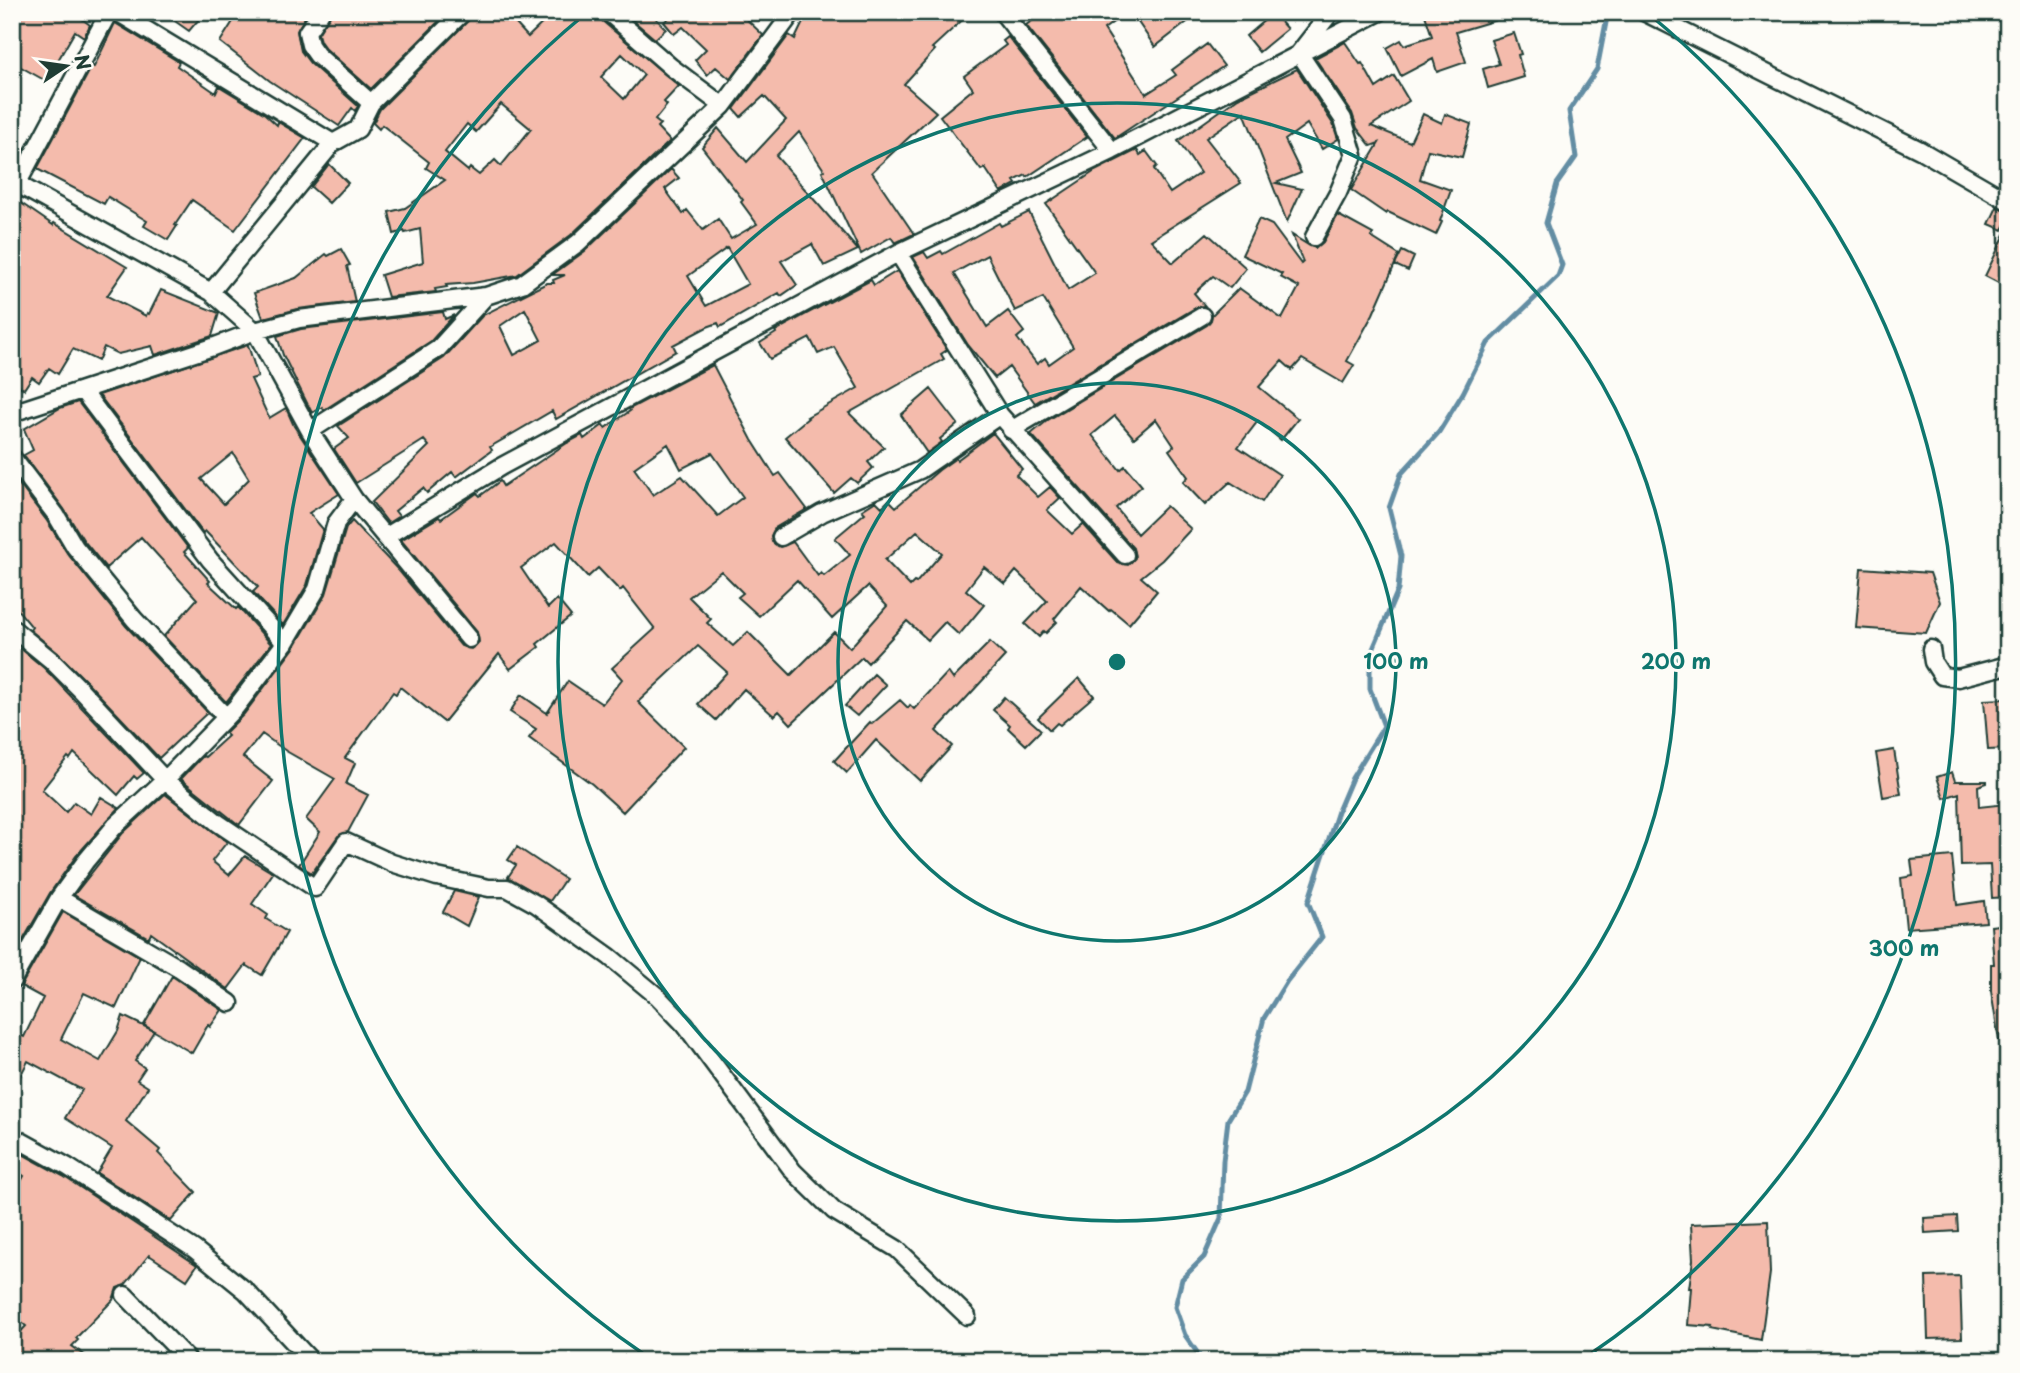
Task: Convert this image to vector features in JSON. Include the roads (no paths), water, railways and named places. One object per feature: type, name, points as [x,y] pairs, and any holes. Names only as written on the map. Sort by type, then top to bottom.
[{"type":"street","points":[[109,12],[14,187],[211,292],[255,331],[310,431],[354,499],[469,639]]},
{"type":"street","points":[[117,12],[333,142]]},
{"type":"street","points":[[321,12],[307,32],[310,45],[317,55],[371,103]]},
{"type":"street","points":[[211,292],[333,142],[358,129],[371,103],[463,12]]},
{"type":"street","points":[[608,12],[671,67],[723,106]]},
{"type":"street","points":[[12,413],[255,331],[299,319],[486,296],[522,284],[578,243],[723,106],[793,12]]},
{"type":"street","points":[[1002,12],[1112,151]]},
{"type":"street","points":[[1299,53],[1331,12]]},
{"type":"street","points":[[385,537],[502,466],[898,253],[1112,151],[1380,12]]},
{"type":"street","points":[[1644,12],[1920,150],[2008,201]]},
{"type":"street","points":[[1299,53],[1343,118],[1354,155],[1338,193],[1314,237]]},
{"type":"street","points":[[898,253],[1011,430],[1125,555]]},
{"type":"street","points":[[310,431],[438,349],[486,296]]},
{"type":"street","points":[[1011,430],[1202,316]]},
{"type":"street","points":[[82,390],[210,560],[285,643]]},
{"type":"street","points":[[781,537],[822,513],[920,470],[1000,415]]},
{"type":"street","points":[[12,457],[56,515],[75,547],[134,619],[226,717]]},
{"type":"street","points":[[12,981],[18,954],[85,862],[115,827],[226,717],[285,643],[317,589],[336,523],[354,499]]},
{"type":"street","points":[[12,628],[59,667],[165,780],[218,823],[315,888],[346,842],[392,863],[437,877],[489,888],[507,888],[537,905],[610,957],[657,996],[685,1025],[793,1171],[834,1210],[897,1248],[967,1316]]},
{"type":"street","points":[[1931,649],[1933,662],[1942,676],[1958,678],[2008,665]]},
{"type":"street","points":[[58,898],[179,968],[230,1003]]},
{"type":"street","points":[[12,1136],[68,1167],[194,1249],[246,1291],[312,1361]]},
{"type":"street","points":[[125,1295],[189,1361]]},
{"type":"waterway","points":[[1203,1361],[1185,1335],[1175,1307],[1182,1279],[1204,1257],[1221,1218],[1228,1120],[1245,1092],[1264,1018],[1287,981],[1322,937],[1308,902],[1338,811],[1352,778],[1384,726],[1370,689],[1370,656],[1398,590],[1401,556],[1389,508],[1401,474],[1439,432],[1463,393],[1488,343],[1558,276],[1562,265],[1546,223],[1557,184],[1576,157],[1569,111],[1597,69],[1608,12]]}]
